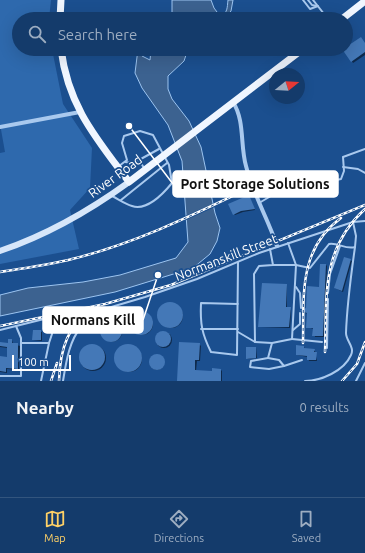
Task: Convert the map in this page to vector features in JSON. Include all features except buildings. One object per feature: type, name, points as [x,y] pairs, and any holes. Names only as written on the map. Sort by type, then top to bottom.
[{"type":"main road","points":[[60,12],[61,0]]},
{"type":"main road","points":[[351,12],[365,1]]},
{"type":"main road","points":[[62,56],[67,78],[80,112],[95,139],[129,182]]},
{"type":"main road","name":"River Road","points":[[0,251],[22,244],[66,223],[110,196],[295,56]]},
{"type":"street","points":[[234,102],[240,119],[245,165],[277,246]]},
{"type":"street","points":[[0,127],[80,112]]},
{"type":"lane","points":[[303,0],[310,9],[318,6]]},
{"type":"lane","points":[[308,0],[312,5],[318,6]]},
{"type":"lane","points":[[313,0],[323,12]]},
{"type":"lane","points":[[110,196],[133,207],[141,206],[156,200],[172,184],[163,156],[153,135],[140,131],[124,136],[122,140],[127,157],[125,162],[117,167]]},
{"type":"lane","points":[[259,203],[276,192],[341,179],[343,157],[365,149]]},
{"type":"lane","points":[[125,162],[132,163],[139,160],[163,156]]},
{"type":"lane","points":[[121,200],[147,179],[163,156]]},
{"type":"lane","points":[[139,160],[147,179]]},
{"type":"lane","points":[[343,167],[358,169],[365,173]]},
{"type":"lane","name":"Normanskill Street","points":[[0,330],[51,318],[108,308],[174,288],[277,246],[352,222],[365,221]]},
{"type":"lane","points":[[305,381],[324,378],[342,366],[351,356],[353,350],[346,333],[356,236],[352,222]]},
{"type":"lane","points":[[288,243],[296,265],[292,339]]},
{"type":"lane","points":[[255,342],[254,274],[259,266],[296,265],[310,268],[329,244],[332,243],[350,249],[355,247]]},
{"type":"lane","points":[[328,293],[334,261],[340,246]]},
{"type":"lane","points":[[270,249],[273,265]]},
{"type":"lane","points":[[238,262],[238,304],[238,331],[237,355],[211,352],[201,329],[201,304],[238,304]]},
{"type":"lane","points":[[295,286],[300,293],[301,308]]},
{"type":"lane","points":[[327,348],[328,300]]},
{"type":"lane","points":[[63,381],[66,363],[74,339],[82,326],[108,308]]},
{"type":"lane","points":[[293,330],[300,324],[300,312]]},
{"type":"lane","points":[[41,381],[52,334],[51,318]]},
{"type":"lane","points":[[0,376],[21,376],[21,338],[16,326]]},
{"type":"lane","points":[[201,329],[238,331],[255,342],[272,342],[292,339],[322,342]]},
{"type":"lane","points":[[268,358],[272,342]]},
{"type":"lane","points":[[21,343],[49,343]]},
{"type":"lane","points":[[284,366],[279,360],[268,358],[251,361],[250,367],[269,369],[284,366],[302,360]]},
{"type":"lane","points":[[356,381],[365,363]]},
{"type":"shaded area","points":[[0,0],[51,0],[50,12],[12,12],[12,56],[53,56],[63,104],[92,148],[90,188],[70,210],[79,249],[0,264],[0,153],[5,152],[0,124]]},
{"type":"shaded area","points":[[172,0],[211,0],[217,12],[172,12]]},
{"type":"shaded area","points":[[228,0],[233,0],[231,11],[226,12]]},
{"type":"shaded area","points":[[137,56],[142,56],[150,60],[150,56],[186,56],[184,61],[168,76],[168,89],[172,99],[189,121],[201,147],[215,213],[220,228],[217,241],[210,254],[193,268],[115,292],[0,316],[0,295],[28,288],[83,282],[120,275],[176,258],[188,242],[182,161],[168,125],[142,88],[135,73]]},
{"type":"pier","points":[[215,203],[215,207],[186,220],[185,216]]},
{"type":"railway","points":[[0,272],[63,261],[121,244],[169,225],[262,182]]},
{"type":"railway","points":[[0,326],[105,304],[171,285],[365,205]]},
{"type":"railway","points":[[325,352],[327,293],[333,258],[340,241],[350,225],[365,209]]},
{"type":"railway","points":[[303,343],[304,291],[310,259],[317,244],[327,230],[341,218]]},
{"type":"railway","points":[[59,381],[61,358],[67,338],[79,321],[87,314],[98,308]]},
{"type":"railway","points":[[342,381],[357,364],[365,342]]},
{"type":"railway","points":[[51,381],[57,363]]},
{"type":"place","name":"Port Storage Solutions","points":[[129,126]]},
{"type":"place","name":"Normans Kill","points":[[158,275]]}]
